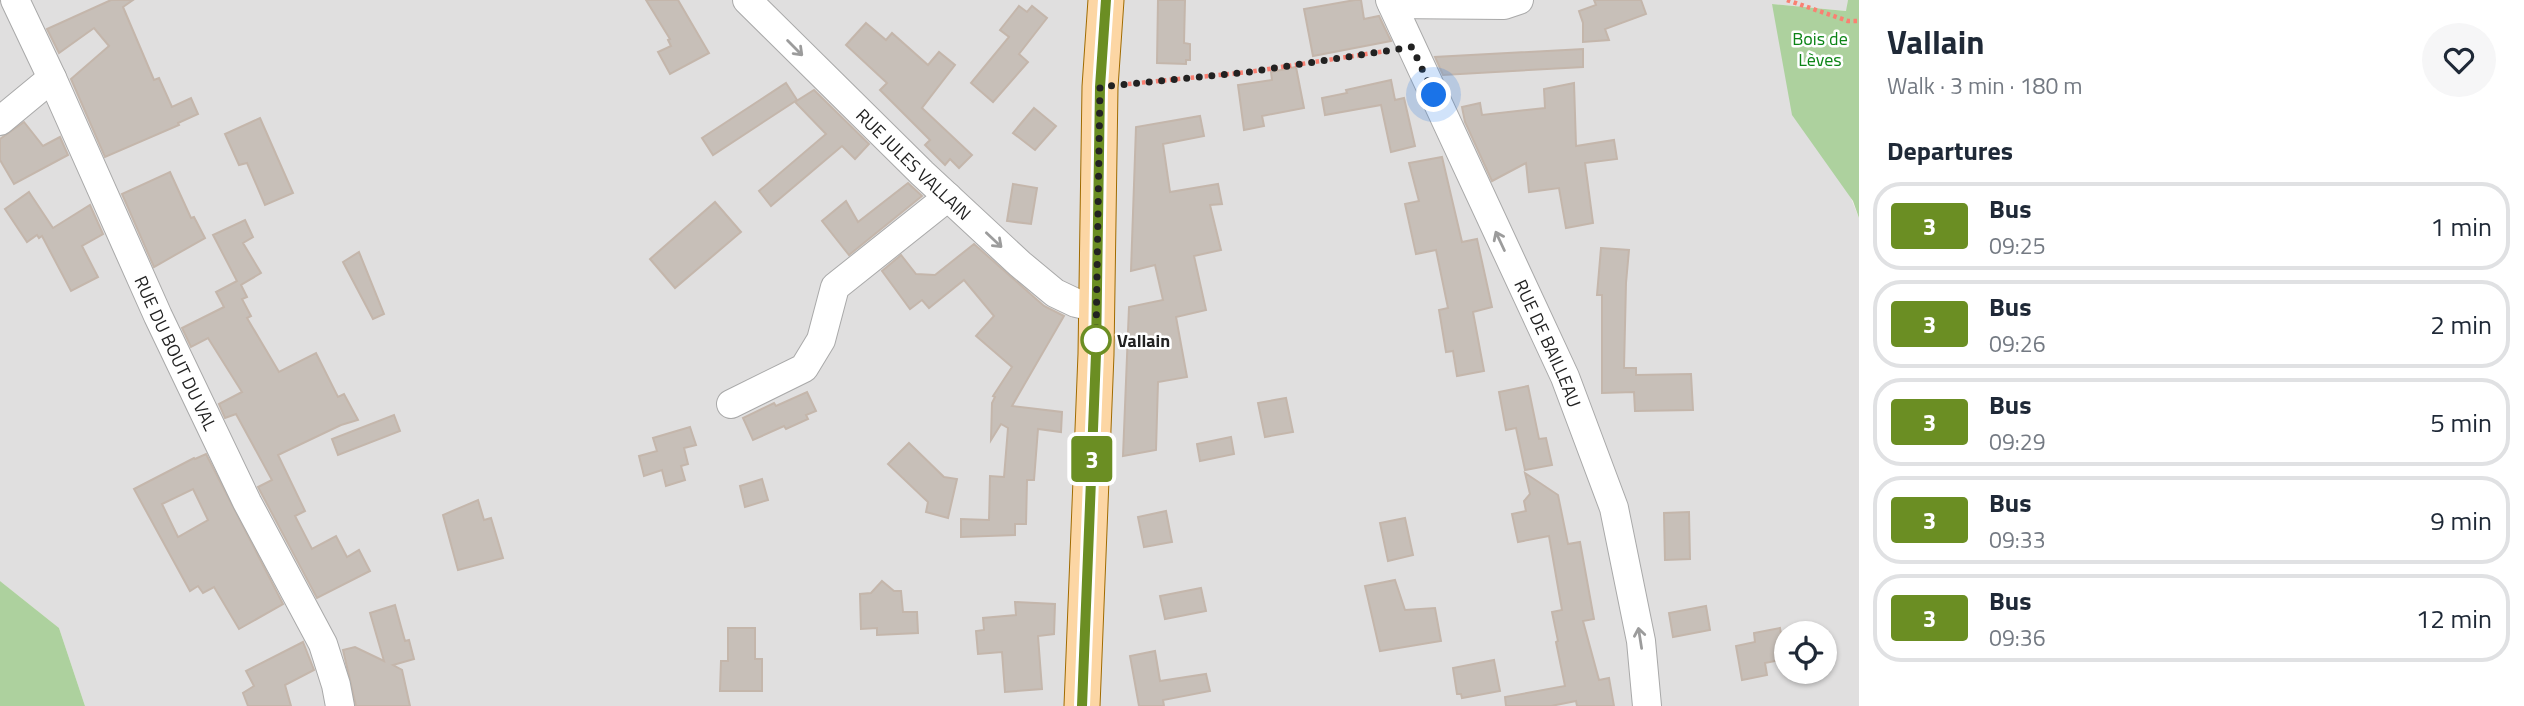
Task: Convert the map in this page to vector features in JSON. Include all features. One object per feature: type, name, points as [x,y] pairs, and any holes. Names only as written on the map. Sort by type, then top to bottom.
[{"type":"main road","points":[[1082,706],[1097,308],[1100,87],[1106,0]]},
{"type":"street","name":"RUE DU BOUT DU VAL","points":[[15,0],[164,329],[247,502],[323,644],[340,706]]},
{"type":"street","name":"RUE JULES VALLAIN","points":[[747,0],[1020,264],[1055,293],[1076,303],[1097,308]]},
{"type":"street","points":[[1391,2],[1504,5],[1519,0]]},
{"type":"street","name":"RUE DE BAILLEAU","points":[[1391,2],[1565,377],[1614,508],[1641,641],[1647,706]]},
{"type":"street","points":[[0,121],[52,78]]},
{"type":"street","points":[[731,404],[804,368],[821,341],[835,287],[948,197]]},
{"type":"path","points":[[1787,0],[1848,21],[1859,21]]},
{"type":"path","points":[[1100,87],[1249,72],[1412,47]]},
{"type":"shaded area","points":[[0,0],[1848,0],[1847,11],[1772,4],[1859,218],[1859,706],[85,706],[59,628],[0,581]]},
{"type":"green space","name":"Bois de Lèves","points":[[1848,0],[1859,0],[1859,218],[1853,201],[1792,115],[1772,4],[1846,11]]},
{"type":"green space","points":[[0,581],[59,628],[85,706],[0,706]]},
{"type":"building","points":[[111,0],[133,0],[123,7],[154,80],[159,78],[172,107],[191,98],[198,114],[105,157],[71,79],[109,46],[94,28],[59,53],[47,29]]},
{"type":"building","points":[[646,0],[678,0],[709,53],[670,74],[658,52],[671,46],[668,40],[670,39]]},
{"type":"building","points":[[1158,0],[1185,0],[1184,43],[1190,44],[1190,60],[1186,60],[1186,64],[1157,63]]},
{"type":"building","points":[[1361,0],[1364,19],[1379,16],[1391,41],[1313,56],[1304,9]]},
{"type":"building","points":[[1594,0],[1641,0],[1646,14],[1605,29],[1609,40],[1583,42],[1583,23],[1579,11],[1596,5]]},
{"type":"building","points":[[1019,6],[1027,12],[1032,6],[1047,18],[1019,54],[1028,62],[993,102],[971,83],[1009,37],[1000,30]]},
{"type":"building","points":[[866,23],[886,40],[892,33],[928,65],[939,52],[955,65],[922,108],[972,155],[959,168],[950,159],[945,165],[925,145],[930,140],[880,90],[887,83],[846,45]]},
{"type":"building","points":[[1583,49],[1583,67],[1443,75],[1435,57]]},
{"type":"building","points":[[1296,67],[1304,108],[1262,116],[1264,126],[1244,130],[1238,85],[1272,80],[1271,72]]},
{"type":"building","points":[[1391,80],[1395,100],[1404,98],[1415,146],[1391,152],[1381,105],[1325,115],[1322,98]]},
{"type":"building","points":[[786,83],[797,100],[713,155],[702,138]]},
{"type":"building","points":[[1574,83],[1576,146],[1614,140],[1617,159],[1585,163],[1593,223],[1566,228],[1559,188],[1529,192],[1526,163],[1492,181],[1465,122],[1462,107],[1480,103],[1482,115],[1545,108],[1544,89]]},
{"type":"building","points":[[814,90],[869,144],[855,159],[842,146],[771,206],[759,191],[826,134],[795,102]]},
{"type":"building","points":[[1034,108],[1056,126],[1035,150],[1013,133]]},
{"type":"building","points":[[1200,116],[1204,136],[1163,144],[1170,192],[1218,184],[1222,204],[1210,205],[1221,250],[1194,256],[1206,310],[1176,317],[1187,377],[1158,382],[1156,450],[1123,456],[1129,307],[1163,300],[1155,265],[1131,271],[1136,127]]},
{"type":"building","points":[[260,118],[293,193],[265,205],[247,163],[239,165],[225,134]]},
{"type":"building","points":[[24,122],[43,146],[60,137],[68,155],[14,184],[0,160],[0,139]]},
{"type":"building","points":[[1442,157],[1462,242],[1477,239],[1492,307],[1473,312],[1484,371],[1457,376],[1453,351],[1446,352],[1439,310],[1448,308],[1436,250],[1416,254],[1405,204],[1419,201],[1409,163]]},
{"type":"building","points":[[170,172],[191,218],[194,217],[205,238],[154,267],[122,194]]},
{"type":"building","points":[[908,183],[922,196],[849,255],[822,221],[846,201],[858,222]]},
{"type":"building","points":[[1013,184],[1037,188],[1031,224],[1007,221]]},
{"type":"building","points":[[29,192],[53,228],[90,205],[103,234],[82,246],[98,277],[71,291],[42,236],[39,238],[37,235],[27,242],[5,209]]},
{"type":"building","points":[[715,202],[741,232],[675,288],[650,259]]},
{"type":"building","points":[[245,220],[253,237],[243,243],[261,273],[241,285],[247,297],[242,299],[251,316],[247,318],[279,372],[316,353],[338,397],[344,394],[358,420],[341,425],[278,455],[305,511],[295,516],[312,549],[336,536],[347,557],[359,550],[370,571],[317,598],[258,487],[272,480],[236,414],[225,418],[219,404],[242,392],[208,338],[191,347],[182,328],[224,307],[216,292],[237,281],[213,235]]},
{"type":"building","points":[[974,244],[1044,306],[1064,316],[1012,406],[1062,412],[1061,432],[1038,429],[1034,480],[1027,480],[1026,524],[1015,524],[1015,535],[961,537],[961,519],[989,520],[990,476],[1004,477],[1008,428],[1001,424],[991,440],[992,403],[995,397],[993,396],[1012,367],[976,336],[994,316],[964,280],[929,308],[922,300],[910,309],[882,271],[901,255],[916,274],[935,275]]},
{"type":"building","points":[[1601,248],[1629,250],[1624,368],[1636,368],[1636,375],[1691,374],[1693,410],[1635,411],[1634,392],[1602,393],[1602,295],[1597,295]]},
{"type":"building","points":[[359,252],[384,314],[373,319],[343,262]]},
{"type":"building","points":[[1528,386],[1539,439],[1546,438],[1552,465],[1525,470],[1516,428],[1506,430],[1499,392]]},
{"type":"building","points":[[807,392],[816,411],[806,415],[808,419],[753,440],[743,418],[774,403],[776,406]]},
{"type":"building","points":[[1286,398],[1293,432],[1265,437],[1258,403]]},
{"type":"building","points":[[394,415],[400,431],[338,455],[332,439]]},
{"type":"building","points":[[690,427],[696,445],[684,448],[688,464],[681,466],[685,480],[666,486],[662,470],[644,476],[639,456],[657,451],[653,438]]},
{"type":"building","points":[[1231,437],[1234,454],[1200,461],[1197,444]]},
{"type":"building","points":[[909,443],[944,477],[957,479],[948,518],[926,512],[928,502],[888,464]]},
{"type":"building","points":[[206,454],[283,604],[239,629],[214,587],[203,593],[198,586],[190,591],[134,489]],"holes":[[[193,489],[208,520],[178,537],[162,504]]]},
{"type":"building","points":[[1525,473],[1558,495],[1568,544],[1580,542],[1594,619],[1583,621],[1599,680],[1609,678],[1614,706],[1577,706],[1576,701],[1551,706],[1506,706],[1505,697],[1565,686],[1552,612],[1562,610],[1549,536],[1518,542],[1512,514],[1526,511],[1524,501],[1530,494]]},
{"type":"building","points":[[762,479],[768,500],[745,507],[740,486]]},
{"type":"building","points":[[478,500],[484,520],[491,518],[503,558],[458,570],[443,515]]},
{"type":"building","points":[[1166,511],[1172,542],[1144,547],[1138,517]]},
{"type":"building","points":[[1689,512],[1690,559],[1665,560],[1664,513]]},
{"type":"building","points":[[1405,518],[1413,555],[1388,561],[1380,523]]},
{"type":"building","points":[[1395,580],[1405,610],[1435,608],[1441,641],[1380,651],[1365,586]]},
{"type":"building","points":[[882,581],[894,591],[901,591],[903,612],[917,612],[918,633],[877,635],[877,628],[861,629],[860,594],[871,593]]},
{"type":"building","points":[[1201,588],[1206,611],[1165,619],[1160,596]]},
{"type":"building","points":[[1015,602],[1055,604],[1054,634],[1038,636],[1042,689],[1005,692],[1002,652],[978,654],[976,631],[984,630],[983,618],[1016,615]]},
{"type":"building","points":[[395,605],[405,641],[409,640],[414,659],[393,665],[402,670],[410,706],[356,706],[343,650],[355,647],[384,661],[370,613]]},
{"type":"building","points":[[1706,606],[1710,630],[1673,637],[1669,613]]},
{"type":"building","points":[[728,628],[755,628],[755,659],[762,659],[762,691],[720,691],[721,661],[728,661]]},
{"type":"building","points":[[1774,629],[1774,661],[1765,663],[1767,675],[1742,680],[1736,646],[1755,642],[1754,633]]},
{"type":"building","points":[[303,642],[314,670],[285,685],[291,706],[248,706],[243,693],[254,686],[246,671]]},
{"type":"building","points":[[1155,651],[1160,681],[1206,674],[1210,691],[1163,700],[1164,706],[1139,706],[1130,656]]},
{"type":"building","points":[[1494,660],[1500,691],[1462,698],[1461,694],[1457,694],[1453,668]]},
{"type":"bus line","name":"3","points":[[1082,706],[1096,354],[1100,87],[1106,0]]},
{"type":"place","name":"Vallain","points":[[1096,340]]},
{"type":"route","points":[[1096,340],[1100,87],[1249,72],[1412,47],[1434,95]]}]
